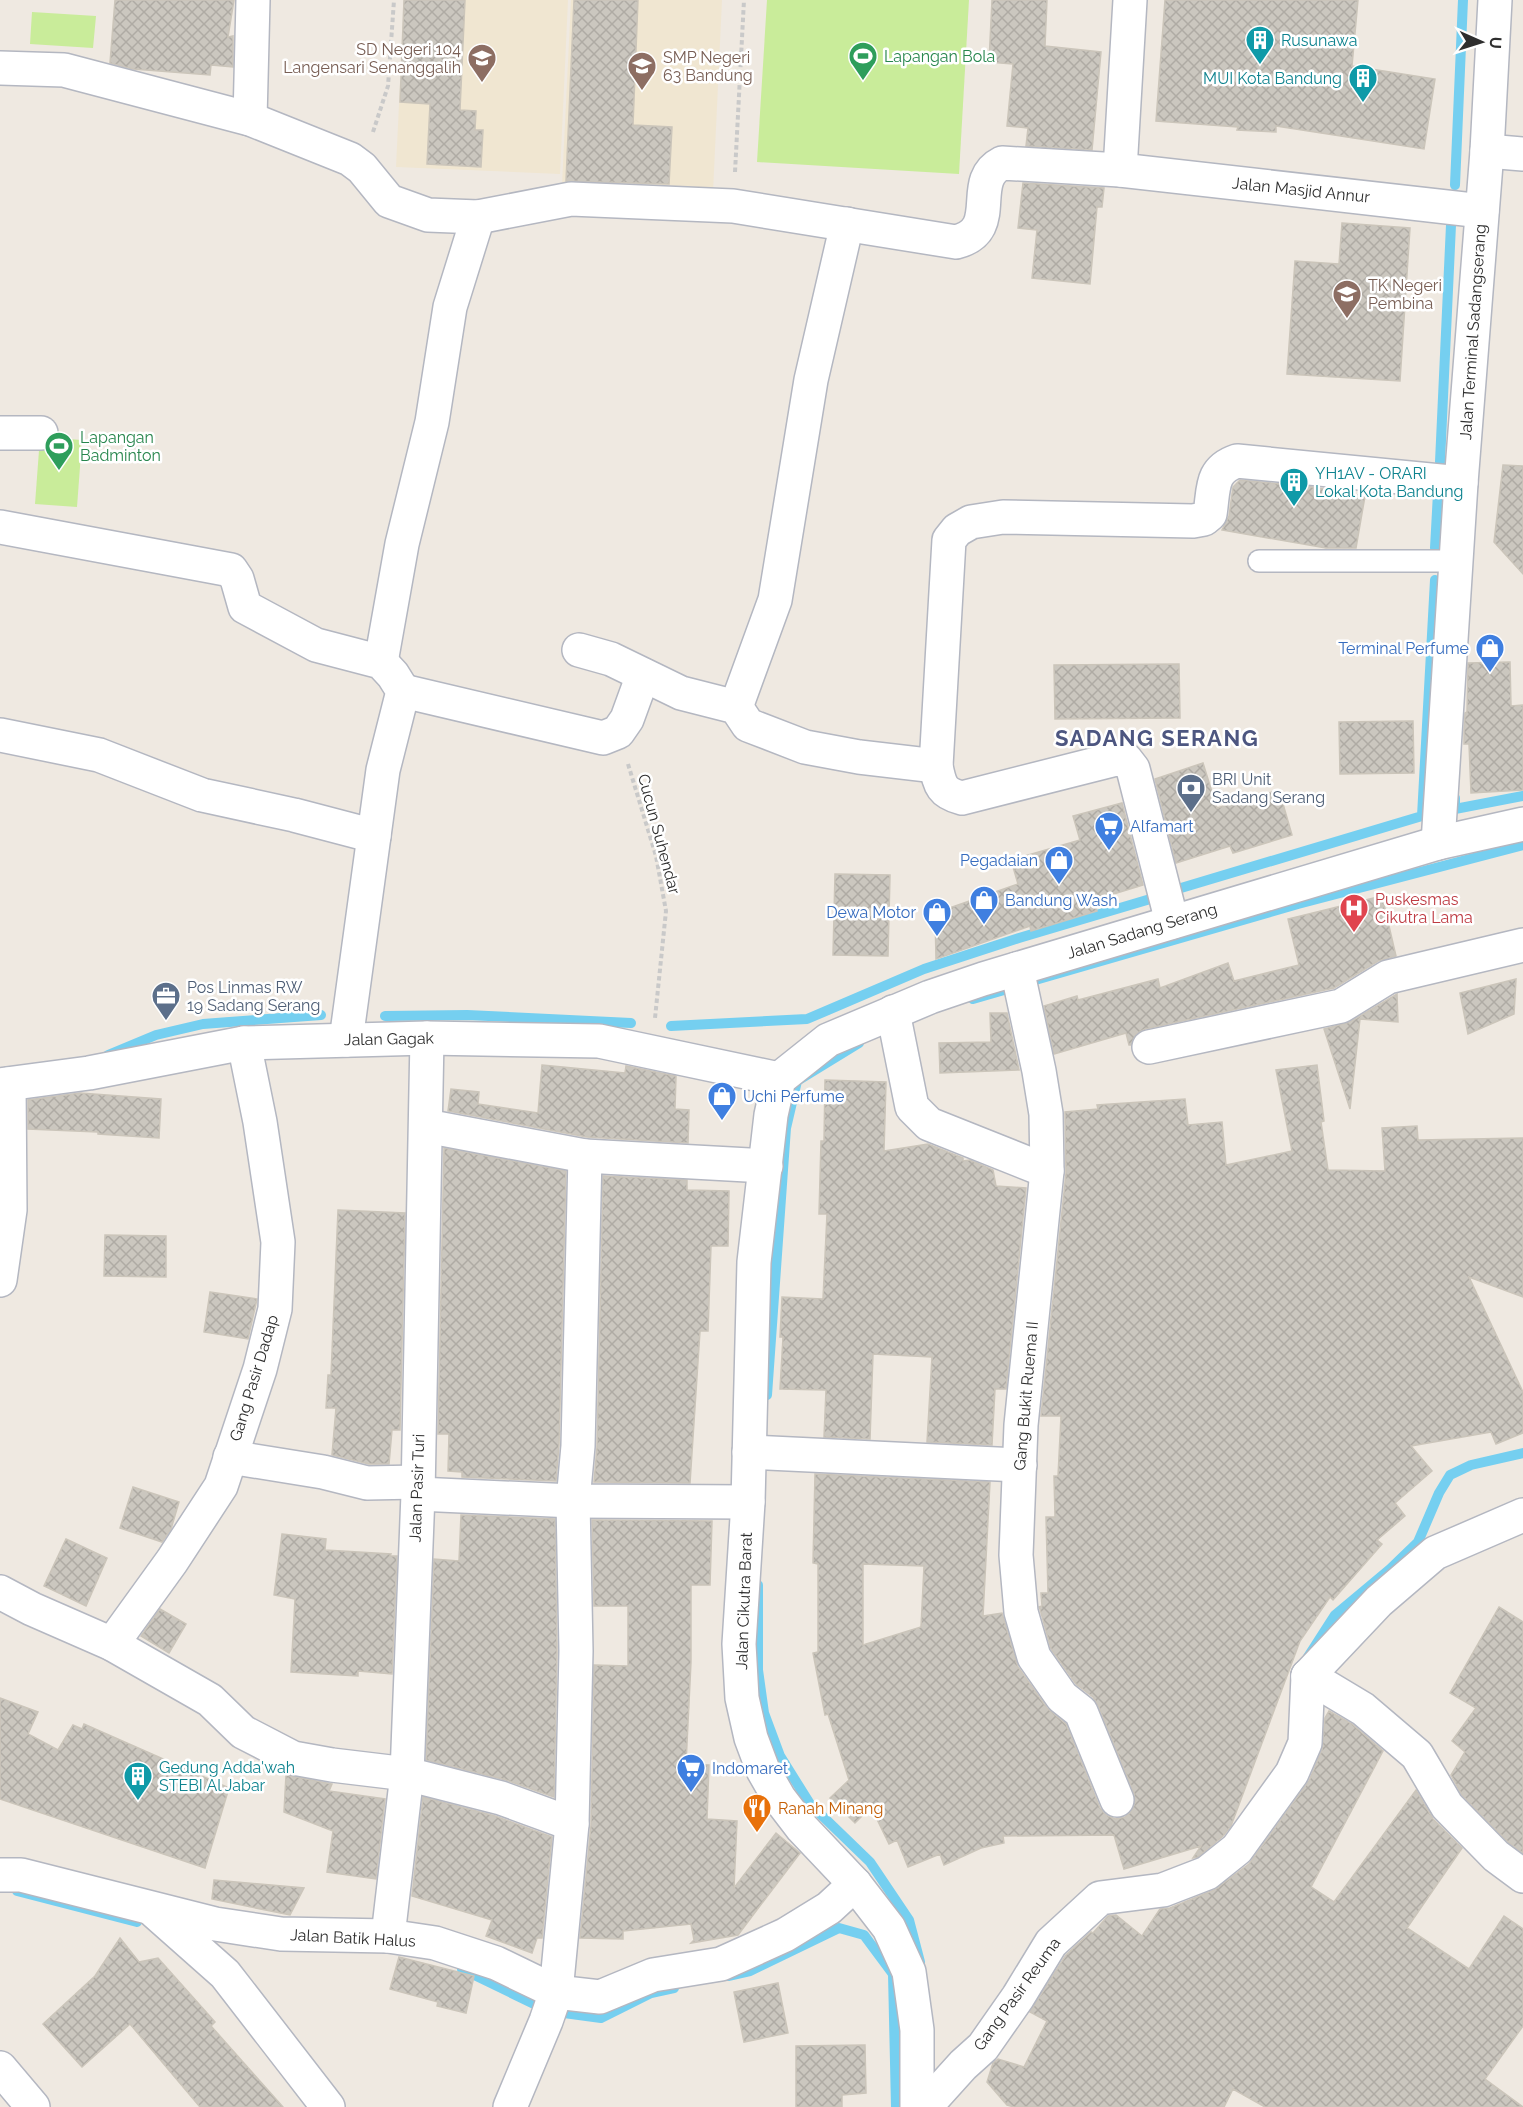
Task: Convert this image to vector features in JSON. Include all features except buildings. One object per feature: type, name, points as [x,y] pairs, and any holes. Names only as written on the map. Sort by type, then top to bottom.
[{"type":"street","points":[[250,119],[253,0]]},
{"type":"street","points":[[1120,170],[1130,0]]},
{"type":"street","name":"Jalan Terminal Sadangserang","points":[[1438,843],[1461,483],[1487,152],[1495,0]]},
{"type":"street","points":[[0,68],[64,70],[250,119],[350,159],[362,168],[389,201],[428,215],[478,217],[571,199],[733,206],[847,224],[811,380],[775,600],[736,707]]},
{"type":"street","points":[[1487,152],[1523,154]]},
{"type":"street","name":"Jalan Masjid Annur","points":[[847,224],[956,242],[968,239],[980,226],[987,179],[992,168],[1002,163],[1120,170],[1482,211]]},
{"type":"street","points":[[381,662],[402,544],[432,422],[450,307],[478,217]]},
{"type":"street","points":[[0,433],[41,433]]},
{"type":"street","points":[[1172,922],[1133,769],[1126,760],[1116,759],[962,798],[951,795],[943,789],[936,766],[950,540],[957,530],[971,522],[1003,517],[1193,521],[1203,519],[1210,514],[1216,474],[1225,465],[1237,461],[1461,483]]},
{"type":"street","points":[[0,527],[231,570],[237,579],[245,607],[316,645],[381,662],[403,691],[603,738],[618,732],[627,719],[643,675]]},
{"type":"street","points":[[579,650],[611,659],[681,693],[736,707],[748,725],[805,747],[859,757],[936,766]]},
{"type":"street","points":[[346,1040],[383,770],[403,691]]},
{"type":"street","points":[[0,735],[99,755],[202,795],[294,815],[374,836]]},
{"type":"street","name":"Jalan Sadang Serang","points":[[778,1079],[828,1040],[930,997],[1438,843],[1523,824]]},
{"type":"street","points":[[1149,1047],[1341,1006],[1388,977],[1523,945]]},
{"type":"street","name":"Gang Bukit Ruema II","points":[[1017,969],[1046,1114],[1047,1171],[1022,1414],[1016,1555],[1021,1612],[1034,1657],[1062,1696],[1081,1712],[1117,1800]]},
{"type":"street","points":[[893,1012],[912,1107],[929,1124],[1047,1171]]},
{"type":"street","name":"Jalan Gagak","points":[[4,1084],[89,1073],[244,1043],[427,1038],[599,1041],[778,1079]]},
{"type":"street","name":"Jalan Pasir Turi","points":[[388,1936],[407,1774],[418,1488],[427,1038]]},
{"type":"street","name":"Gang Pasir Dadap","points":[[112,1644],[221,1486],[260,1369],[275,1310],[278,1242],[260,1122],[244,1043]]},
{"type":"street","name":"Jalan Cikutra Barat","points":[[778,1079],[771,1114],[754,1262],[748,1502],[739,1644],[742,1698],[751,1738],[763,1770],[779,1798],[802,1828],[855,1884],[889,1928],[909,1972],[926,2104]]},
{"type":"street","points":[[0,1280],[10,1210],[4,1084]]},
{"type":"street","points":[[426,1126],[585,1156],[766,1166]]},
{"type":"street","points":[[510,2107],[556,1992],[572,1824],[576,1651],[573,1501],[578,1446],[585,1156]]},
{"type":"street","points":[[749,1452],[1020,1465]]},
{"type":"street","points":[[230,1457],[323,1472],[367,1483],[418,1488],[573,1501],[748,1502]]},
{"type":"street","points":[[1523,1515],[1435,1553],[1379,1601],[1308,1676],[1364,1709],[1417,1755],[1447,1806],[1496,1856],[1523,1876]]},
{"type":"street","points":[[0,1592],[32,1609],[112,1644],[210,1700],[243,1732],[293,1758],[407,1774],[501,1798],[572,1824]]},
{"type":"street","name":"Gang Pasir Reuma","points":[[926,2104],[983,2047],[1051,1942],[1100,1898],[1163,1890],[1207,1873],[1237,1849],[1292,1773],[1305,1743],[1308,1676]]},
{"type":"street","name":"Jalan Batik Halus","points":[[0,1875],[21,1875],[215,1924],[281,1934],[388,1936],[435,1943],[496,1963],[556,1992],[600,1997],[653,1975],[721,1964],[784,1935],[829,1908],[855,1884]]},
{"type":"street","points":[[148,1906],[225,1974],[328,2107]]},
{"type":"street","points":[[0,2068],[33,2107]]},
{"type":"lane","points":[[1260,561],[1457,561]]},
{"type":"path","points":[[362,168],[388,86],[394,0]]},
{"type":"path","points":[[733,206],[744,0]]},
{"type":"path","name":"Cucun Suhendar","points":[[618,732],[656,856],[666,911],[651,1051]]},
{"type":"shaded area","name":"SD Negeri 104 Langensari Senanggalih","points":[[404,0],[568,0],[560,174],[396,167]]},
{"type":"shaded area","name":"SMP Negeri 63 Bandung","points":[[571,0],[722,0],[713,192],[562,185]]},
{"type":"green space","name":"Lapangan Bola","points":[[767,0],[969,0],[959,174],[757,162]]},
{"type":"green space","points":[[32,12],[96,16],[93,48],[30,44]]},
{"type":"green space","name":"Lapangan Badminton","points":[[40,437],[82,440],[77,507],[35,504]]},
{"type":"waterway","points":[[1455,185],[1463,0]]},
{"type":"waterway","points":[[1440,462],[1451,225]]},
{"type":"waterway","points":[[1435,548],[1438,493]]},
{"type":"waterway","points":[[1181,888],[1422,816],[1435,580]]},
{"type":"waterway","points":[[1455,798],[1455,809],[1523,796]]},
{"type":"waterway","points":[[1025,983],[1298,904],[1523,845]]},
{"type":"waterway","points":[[671,1026],[807,1019],[924,969],[1157,897]]},
{"type":"waterway","points":[[973,999],[1011,988]]},
{"type":"waterway","points":[[108,1055],[156,1035],[203,1024],[321,1015]]},
{"type":"waterway","points":[[385,1016],[467,1015],[631,1023]]},
{"type":"waterway","points":[[767,1395],[786,1128],[797,1081],[859,1043]]},
{"type":"waterway","points":[[1308,1657],[1335,1615],[1418,1542],[1439,1493],[1450,1475],[1471,1465],[1523,1453]]},
{"type":"waterway","points":[[758,1585],[758,1670],[764,1713],[780,1756],[810,1804],[870,1862],[909,1920],[920,1962]]},
{"type":"waterway","points":[[17,1891],[137,1922]]},
{"type":"waterway","points":[[728,1976],[750,1971],[839,1928],[864,1935],[893,1974],[896,2107]]},
{"type":"waterway","points":[[462,1969],[532,2003]]},
{"type":"waterway","points":[[564,2013],[601,2018],[651,1993],[674,1988]]},
{"type":"place","name":"Rusunawa","points":[[1260,66]]},
{"type":"place","name":"Lapangan Bola","points":[[863,82]]},
{"type":"place","name":"SD Negeri 104 Langensari Senanggalih","points":[[482,84]]},
{"type":"place","name":"SMP Negeri 63 Bandung","points":[[642,92]]},
{"type":"place","name":"MUI Kota Bandung","points":[[1363,104]]},
{"type":"place","name":"TK Negeri Pembina","points":[[1347,320]]},
{"type":"place","name":"Lapangan Badminton","points":[[59,472]]},
{"type":"place","name":"YH1AV - ORARI Lokal Kota Bandung","points":[[1294,508]]},
{"type":"place","name":"Terminal Perfume","points":[[1490,674]]},
{"type":"place","name":"BRI Unit Sadang Serang","points":[[1191,814]]},
{"type":"place","name":"Alfamart","points":[[1109,852]]},
{"type":"place","name":"Pegadaian","points":[[1059,886]]},
{"type":"place","name":"Bandung Wash","points":[[984,926]]},
{"type":"place","name":"Puskesmas Cikutra Lama","points":[[1354,934]]},
{"type":"place","name":"Dewa Motor","points":[[937,938]]},
{"type":"place","name":"Pos Linmas RW 19 Sadang Serang","points":[[166,1022]]},
{"type":"place","name":"Uchi Perfume","points":[[722,1122]]},
{"type":"place","name":"Indomaret","points":[[691,1794]]},
{"type":"place","name":"Gedung Adda'wah STEBI Al Jabar","points":[[138,1802]]},
{"type":"place","name":"Ranah Minang","points":[[757,1834]]},
{"type":"district","name":"SADANG SERANG","points":[[1157,738]]}]
